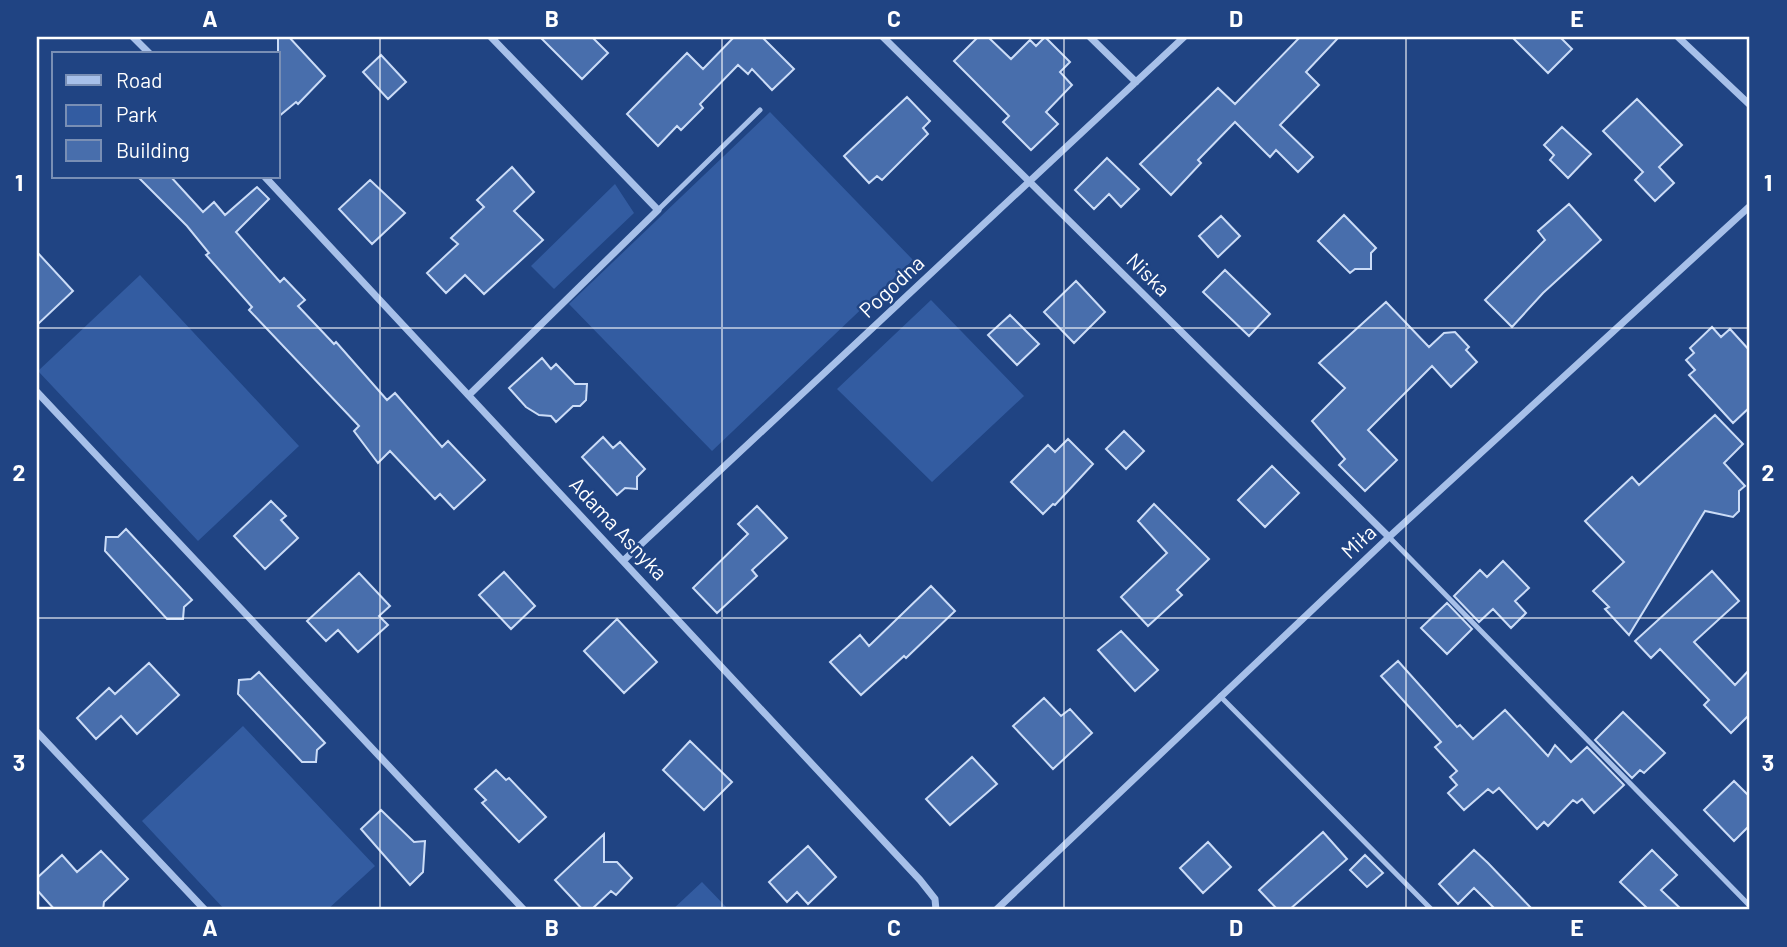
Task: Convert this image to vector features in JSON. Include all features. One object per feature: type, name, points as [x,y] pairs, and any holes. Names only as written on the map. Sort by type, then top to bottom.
[{"type":"street","points":[[133,37],[148,52]]},
{"type":"street","points":[[470,394],[658,210],[491,37]]},
{"type":"street","name":"Niska","points":[[883,37],[1389,537]]},
{"type":"street","points":[[1090,37],[1136,82]]},
{"type":"street","name":"Pogodna","points":[[623,561],[1184,37]]},
{"type":"street","points":[[1678,37],[1750,105]]},
{"type":"street","name":"Adama Asnyka","points":[[266,178],[470,394],[919,880],[935,899],[936,910]]},
{"type":"street","name":"Miła","points":[[996,910],[1389,537],[1750,206]]},
{"type":"street","points":[[37,392],[524,910]]},
{"type":"street","points":[[37,732],[205,910]]},
{"type":"lane","points":[[658,210],[760,110]]},
{"type":"lane","points":[[1389,537],[1750,906]]},
{"type":"lane","points":[[1220,696],[1432,910]]},
{"type":"green space","points":[[770,112],[913,260],[712,451],[569,304]]},
{"type":"green space","points":[[615,184],[634,213],[554,289],[531,266]]},
{"type":"green space","points":[[140,275],[299,446],[198,541],[38,371]]},
{"type":"green space","points":[[931,300],[1024,396],[932,482],[837,389]]},
{"type":"green space","points":[[243,726],[375,866],[327,910],[225,910],[142,821]]},
{"type":"green space","points":[[702,882],[729,910],[672,910]]},
{"type":"building","points":[[278,37],[289,37],[325,76],[298,104],[296,102],[280,115],[280,52]]},
{"type":"building","points":[[540,37],[592,37],[608,53],[582,79]]},
{"type":"building","points":[[734,37],[762,37],[794,69],[772,90],[752,69],[748,74],[738,65],[700,104],[703,108],[681,130],[677,126],[658,146],[627,114],[687,53],[703,69]]},
{"type":"building","points":[[978,37],[988,37],[1011,59],[1030,40],[1036,46],[1045,37],[1070,62],[1060,72],[1072,85],[1046,112],[1058,124],[1031,150],[1003,122],[1009,116],[954,61]]},
{"type":"building","points":[[1300,37],[1339,37],[1306,72],[1319,85],[1280,125],[1313,157],[1298,172],[1276,150],[1270,157],[1235,122],[1198,160],[1201,163],[1171,195],[1140,164],[1218,88],[1235,104]]},
{"type":"building","points":[[1512,37],[1560,37],[1572,49],[1548,73]]},
{"type":"building","points":[[381,55],[406,82],[388,99],[363,72]]},
{"type":"building","points":[[907,97],[930,121],[923,128],[928,134],[882,180],[877,176],[869,183],[844,156]]},
{"type":"building","points":[[1637,99],[1682,145],[1659,167],[1674,183],[1655,201],[1635,180],[1643,172],[1603,131]]},
{"type":"building","points":[[1562,127],[1591,154],[1568,178],[1550,160],[1554,155],[1544,145]]},
{"type":"building","points":[[1107,158],[1139,189],[1121,207],[1109,194],[1094,209],[1075,190]]},
{"type":"building","points":[[512,167],[534,192],[514,211],[543,240],[484,294],[465,275],[446,293],[427,273],[458,244],[451,238],[484,207],[477,200]]},
{"type":"building","points":[[139,178],[172,178],[203,212],[214,202],[225,215],[257,187],[269,199],[236,232],[280,282],[284,278],[305,300],[298,306],[334,344],[336,342],[387,400],[395,393],[442,447],[448,441],[485,480],[454,509],[440,494],[435,499],[390,451],[378,463],[354,431],[359,426],[249,310],[252,307],[206,255],[209,253],[187,226]]},
{"type":"building","points":[[370,180],[405,213],[372,244],[339,209]]},
{"type":"building","points":[[1569,204],[1601,240],[1543,293],[1512,327],[1485,300],[1545,240],[1538,231]]},
{"type":"building","points":[[1344,215],[1376,248],[1371,253],[1371,269],[1355,269],[1350,273],[1318,241]]},
{"type":"building","points":[[1221,216],[1240,236],[1218,257],[1199,236]]},
{"type":"building","points":[[37,252],[73,291],[37,325]]},
{"type":"building","points":[[1225,270],[1270,314],[1249,336],[1203,292]]},
{"type":"building","points":[[1076,281],[1105,312],[1074,343],[1044,312]]},
{"type":"building","points":[[1386,302],[1429,347],[1444,333],[1455,332],[1469,347],[1466,350],[1477,362],[1451,387],[1432,366],[1368,430],[1397,460],[1365,491],[1339,465],[1345,459],[1312,421],[1345,388],[1319,363]]},
{"type":"building","points":[[1010,315],[1039,344],[1017,365],[988,335]]},
{"type":"building","points":[[1712,327],[1721,337],[1730,329],[1750,351],[1750,407],[1733,423],[1689,375],[1695,370],[1686,360],[1694,353],[1690,348]]},
{"type":"building","points":[[542,358],[551,369],[556,364],[575,384],[587,384],[586,400],[580,406],[573,406],[556,422],[551,416],[539,415],[526,407],[509,388]]},
{"type":"building","points":[[1715,415],[1743,444],[1724,463],[1745,486],[1739,491],[1739,511],[1733,517],[1705,511],[1629,635],[1605,609],[1609,607],[1593,591],[1624,562],[1585,521],[1632,477],[1639,485]]},
{"type":"building","points":[[1124,431],[1144,451],[1126,469],[1106,449]]},
{"type":"building","points":[[603,437],[613,448],[620,442],[645,469],[637,477],[637,489],[625,488],[617,495],[582,457]]},
{"type":"building","points":[[1068,439],[1093,464],[1055,505],[1043,514],[1011,482],[1048,445],[1055,452]]},
{"type":"building","points":[[1272,466],[1299,493],[1265,527],[1238,500]]},
{"type":"building","points":[[271,501],[286,516],[281,520],[298,538],[265,569],[234,536]]},
{"type":"building","points":[[1154,504],[1209,559],[1177,590],[1182,595],[1148,626],[1121,597],[1167,553],[1138,521]]},
{"type":"building","points":[[757,506],[787,538],[752,570],[757,576],[717,613],[693,588],[748,534],[738,524]]},
{"type":"building","points":[[126,529],[192,600],[184,607],[183,619],[167,619],[105,551],[106,537],[118,537]]},
{"type":"building","points":[[1503,561],[1529,588],[1515,601],[1526,613],[1511,628],[1493,609],[1479,622],[1454,596],[1480,570],[1487,577]]},
{"type":"building","points":[[1712,571],[1739,601],[1694,642],[1735,685],[1750,669],[1750,714],[1731,733],[1704,705],[1709,700],[1660,649],[1651,658],[1635,641]]},
{"type":"building","points":[[504,572],[535,606],[511,629],[479,595]]},
{"type":"building","points":[[359,573],[390,606],[379,616],[388,625],[358,652],[338,630],[326,641],[307,621]]},
{"type":"building","points":[[931,586],[955,611],[906,658],[904,656],[861,695],[830,662],[860,635],[869,646]]},
{"type":"building","points":[[1447,603],[1472,629],[1447,654],[1421,628]]},
{"type":"building","points":[[617,619],[657,662],[624,693],[584,651]]},
{"type":"building","points":[[1121,631],[1158,670],[1135,691],[1098,650]]},
{"type":"building","points":[[1398,661],[1457,727],[1460,725],[1473,739],[1505,710],[1548,756],[1555,745],[1571,762],[1587,747],[1624,785],[1594,813],[1582,799],[1577,803],[1573,800],[1548,826],[1544,822],[1537,829],[1499,788],[1493,793],[1488,789],[1464,810],[1448,793],[1457,785],[1450,777],[1457,771],[1435,747],[1441,742],[1381,676]]},
{"type":"building","points":[[149,663],[179,695],[137,734],[121,716],[96,739],[77,718],[109,688],[115,694]]},
{"type":"building","points":[[259,672],[325,743],[317,750],[316,762],[302,762],[238,694],[239,680],[251,679]]},
{"type":"building","points":[[1044,698],[1061,716],[1070,709],[1092,733],[1053,769],[1013,726]]},
{"type":"building","points":[[1623,712],[1665,753],[1644,773],[1640,770],[1632,778],[1595,740]]},
{"type":"building","points":[[690,741],[732,782],[704,810],[663,770]]},
{"type":"building","points":[[972,757],[997,784],[950,825],[926,799]]},
{"type":"building","points":[[496,770],[506,780],[509,778],[546,817],[519,842],[482,803],[486,800],[475,789]]},
{"type":"building","points":[[1734,781],[1750,797],[1750,825],[1734,841],[1704,810]]},
{"type":"building","points":[[381,810],[414,842],[425,841],[423,872],[410,885],[361,829]]},
{"type":"building","points":[[1323,832],[1347,859],[1289,910],[1278,910],[1259,890]]},
{"type":"building","points":[[604,834],[604,862],[617,862],[632,878],[616,895],[611,891],[591,910],[583,910],[555,880]]},
{"type":"building","points":[[1208,842],[1231,867],[1203,893],[1180,868]]},
{"type":"building","points":[[808,846],[836,877],[808,904],[797,892],[787,902],[769,882]]},
{"type":"building","points":[[1474,850],[1533,910],[1496,910],[1474,888],[1458,904],[1439,884]]},
{"type":"building","points":[[1652,850],[1677,875],[1661,890],[1682,910],[1649,910],[1620,882]]},
{"type":"building","points":[[101,851],[128,879],[104,902],[103,910],[55,910],[37,890],[37,878],[62,855],[77,872]]},
{"type":"building","points":[[1365,855],[1383,873],[1367,887],[1350,870]]}]
